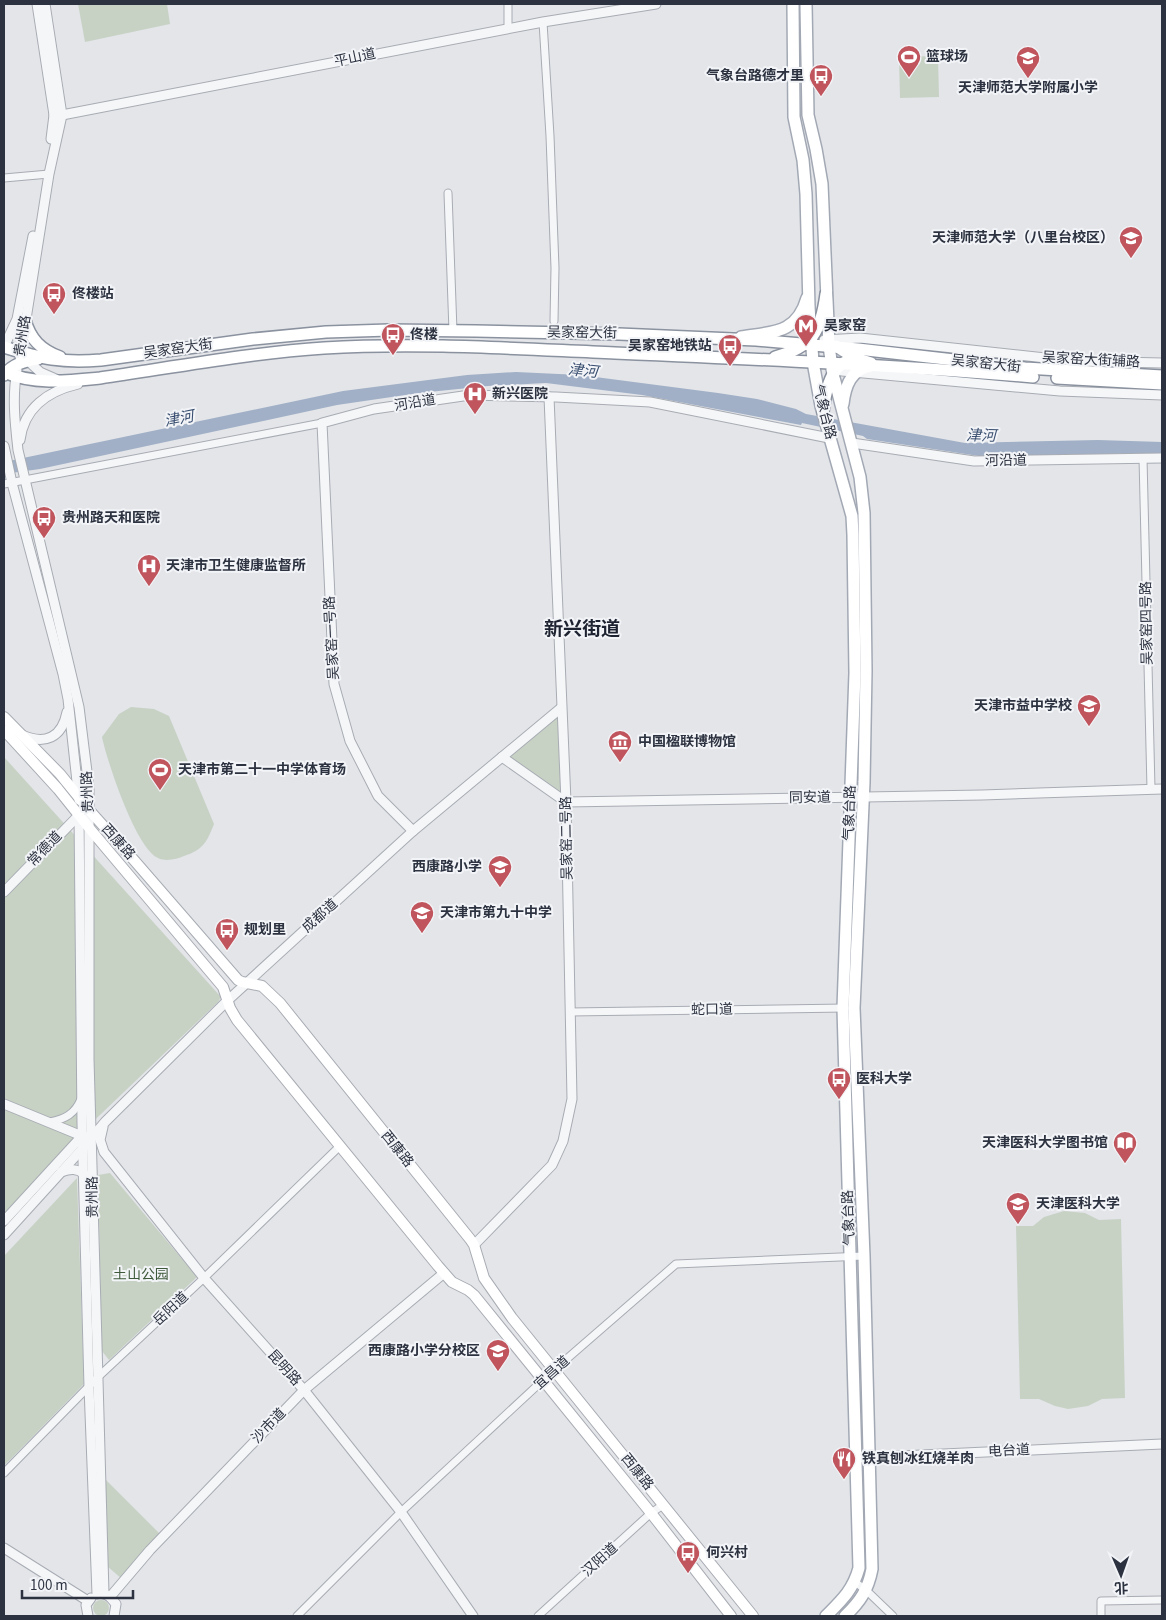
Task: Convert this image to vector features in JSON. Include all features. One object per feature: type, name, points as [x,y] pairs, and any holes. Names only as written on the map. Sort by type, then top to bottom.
[{"type":"main road","name":"气象台路","points":[[793,4],[794,117],[805,173],[809,342],[823,412],[853,524],[855,673],[848,1008],[851,1257],[859,1568],[855,1582],[845,1598],[826,1616]]},
{"type":"main road","name":"气象台路","points":[[806,4],[808,115],[822,184],[826,294],[835,368],[843,410],[860,477],[864,513],[866,671],[863,797],[848,1008],[864,1256],[872,1569],[867,1591],[855,1607],[845,1616]]},
{"type":"main road","points":[[809,289],[820,323],[832,344],[855,358],[867,363],[883,366]]},
{"type":"main road","points":[[724,339],[768,333],[788,327],[794,323],[802,312],[809,289]]},
{"type":"main road","points":[[764,359],[784,355],[809,342],[820,323],[826,294]]},
{"type":"main road","points":[[21,319],[31,336],[44,350],[76,362]]},
{"type":"main road","name":"吴家窑大街","points":[[4,347],[22,359],[39,358],[76,362],[253,339],[326,332],[453,331],[619,334],[832,344],[1076,380],[1162,384]]},
{"type":"main road","name":"吴家窑大街","points":[[7,374],[33,380],[100,378],[257,354],[354,347],[467,346],[764,359],[813,362],[835,368],[883,366],[985,368],[1162,376]]},
{"type":"main road","points":[[823,412],[826,394],[835,368],[855,358],[902,360],[928,358]]},
{"type":"main road","points":[[7,374],[22,359]]},
{"type":"main road","points":[[843,410],[846,386],[855,373],[863,367],[883,366]]},
{"type":"main road","name":"西康路","points":[[4,717],[45,757],[234,976],[246,983],[262,986],[280,1003],[474,1245],[484,1278],[512,1318],[754,1616]]},
{"type":"main road","name":"西康路","points":[[4,730],[52,783],[223,988],[227,1001],[237,1020],[444,1273],[452,1282],[468,1290],[474,1296],[544,1380],[652,1513],[731,1616]]},
{"type":"street","name":"贵州路","points":[[38,4],[58,115]]},
{"type":"street","name":"贵州路","points":[[22,359],[21,319],[58,115],[45,4]]},
{"type":"street","points":[[508,4],[508,29]]},
{"type":"street","name":"平山道","points":[[58,115],[625,6],[656,4]]},
{"type":"street","points":[[543,22],[555,268],[554,321]]},
{"type":"street","points":[[4,178],[46,174]]},
{"type":"street","points":[[448,193],[453,331]]},
{"type":"street","name":"贵州路","points":[[4,347],[21,319]]},
{"type":"street","name":"吴家窑大街辅路","points":[[832,344],[860,338],[1073,361],[1162,363]]},
{"type":"street","points":[[22,359],[40,372],[61,380]]},
{"type":"street","points":[[835,368],[855,373],[1060,391],[1162,395]]},
{"type":"street","name":"贵州路","points":[[7,374],[18,450],[79,707],[86,759],[90,811],[87,1137],[104,1595]]},
{"type":"street","points":[[18,450],[25,421],[35,405],[64,387],[100,378]]},
{"type":"street","name":"河沿道","points":[[8,483],[322,423],[374,409],[470,394],[650,402],[829,436]]},
{"type":"street","name":"吴家窑二号路","points":[[474,1245],[552,1165],[564,1141],[572,1099],[566,802],[549,397]]},
{"type":"street","name":"吴家窑一号路","points":[[322,423],[334,684],[350,741],[378,796],[413,831]]},
{"type":"street","name":"河沿道","points":[[851,440],[974,462],[1162,458]]},
{"type":"street","name":"贵州路","points":[[4,450],[8,483],[59,653],[68,699],[79,796],[82,1096],[87,1137],[84,1148],[84,1174],[89,1387],[104,1595],[116,1604],[114,1616]]},
{"type":"street","name":"吴家窑四号路","points":[[1143,458],[1151,789]]},
{"type":"street","points":[[22,735],[42,740],[53,736],[65,721],[68,699]]},
{"type":"street","name":"成都道","points":[[4,1221],[87,1137],[246,983],[413,831],[561,708]]},
{"type":"street","points":[[502,757],[566,802]]},
{"type":"street","name":"同安道","points":[[566,802],[982,795],[1162,789]]},
{"type":"street","name":"常德道","points":[[4,892],[79,816],[85,811],[90,811]]},
{"type":"street","name":"蛇口道","points":[[570,1012],[848,1008]]},
{"type":"street","points":[[49,1122],[62,1120],[69,1116],[77,1108],[82,1096]]},
{"type":"street","points":[[4,1104],[87,1137]]},
{"type":"street","name":"昆明路","points":[[104,1122],[100,1140],[104,1152],[204,1278],[304,1390],[401,1512],[473,1616]]},
{"type":"street","name":"岳阳道","points":[[4,1473],[97,1378],[204,1278],[340,1146]]},
{"type":"street","points":[[4,1235],[84,1148]]},
{"type":"street","points":[[61,1172],[74,1169],[84,1174]]},
{"type":"street","name":"宜昌道","points":[[297,1616],[401,1512],[554,1370],[676,1264],[864,1256]]},
{"type":"street","name":"沙市道","points":[[104,1595],[150,1550],[304,1390],[444,1273]]},
{"type":"street","name":"电台道","points":[[857,1458],[1162,1444]]},
{"type":"street","name":"汉阳道","points":[[538,1616],[663,1505]]},
{"type":"street","points":[[4,1548],[88,1601]]},
{"type":"street","points":[[855,1582],[893,1616]]},
{"type":"street","points":[[88,1601],[104,1595]]},
{"type":"street","points":[[1101,1616],[1100,1601],[1162,1600]]},
{"type":"street","points":[[88,1601],[86,1609],[88,1616]]},
{"type":"green space","points":[[78,4],[167,4],[170,24],[85,42]]},
{"type":"green space","points":[[938,56],[939,97],[900,98],[899,57]]},
{"type":"green space","name":"天津市第二十一中学体育场","points":[[131,707],[154,709],[169,716],[214,824],[204,844],[190,854],[168,860],[158,858],[149,851],[141,839],[124,803],[102,737],[119,714]]},
{"type":"green space","points":[[565,711],[568,804],[504,760]]},
{"type":"green space","points":[[4,757],[221,997],[218,1002],[54,1159],[4,1215]]},
{"type":"green space","name":"土山公园","points":[[110,1173],[197,1277],[109,1360],[102,1351],[98,1175]]},
{"type":"green space","points":[[77,1178],[84,1384],[4,1466],[4,1256]]},
{"type":"green space","points":[[1064,1211],[1085,1213],[1099,1220],[1121,1219],[1125,1398],[1102,1399],[1088,1406],[1068,1409],[1039,1399],[1020,1399],[1016,1226],[1033,1226],[1044,1217]]},
{"type":"green space","points":[[102,1476],[161,1535],[122,1579],[107,1566]]},
{"type":"green space","points":[[101,1600],[109,1608],[101,1616],[93,1608]]},
{"type":"water","points":[[516,372],[580,375],[757,399],[796,409],[806,414],[965,443],[1098,440],[1162,442],[1162,453],[979,456],[867,439],[863,436],[802,423],[801,425],[642,395],[546,383],[488,386],[419,393],[337,405],[40,469],[4,474],[4,462],[343,391],[467,375]]},
{"type":"place","name":"篮球场","points":[[909,78]]},
{"type":"place","name":"天津师范大学附属小学","points":[[1028,79]]},
{"type":"place","name":"气象台路德才里","points":[[821,97]]},
{"type":"place","name":"天津师范大学（八里台校区）","points":[[1131,259]]},
{"type":"place","name":"佟楼站","points":[[54,315]]},
{"type":"place","name":"吴家窑","points":[[806,347]]},
{"type":"place","name":"佟楼","points":[[393,356]]},
{"type":"place","name":"吴家窑地铁站","points":[[730,367]]},
{"type":"place","name":"新兴医院","points":[[475,415]]},
{"type":"place","name":"贵州路天和医院","points":[[44,539]]},
{"type":"place","name":"天津市卫生健康监督所","points":[[149,587]]},
{"type":"place","name":"天津市益中学校","points":[[1089,727]]},
{"type":"place","name":"中国楹联博物馆","points":[[620,763]]},
{"type":"place","name":"天津市第二十一中学体育场","points":[[160,791]]},
{"type":"place","name":"西康路小学","points":[[500,888]]},
{"type":"place","name":"天津市第九十中学","points":[[422,934]]},
{"type":"place","name":"规划里","points":[[227,951]]},
{"type":"place","name":"医科大学","points":[[839,1100]]},
{"type":"place","name":"天津医科大学图书馆","points":[[1125,1164]]},
{"type":"place","name":"天津医科大学","points":[[1018,1225]]},
{"type":"place","name":"西康路小学分校区","points":[[498,1372]]},
{"type":"place","name":"铁真刨冰红烧羊肉","points":[[844,1480]]},
{"type":"place","name":"何兴村","points":[[688,1574]]},
{"type":"district","name":"新兴街道","points":[[582,629]]},
{"type":"water label","name":"津河","points":[[583,371]]},
{"type":"water label","name":"津河","points":[[179,419]]},
{"type":"water label","name":"津河","points":[[981,436]]}]
